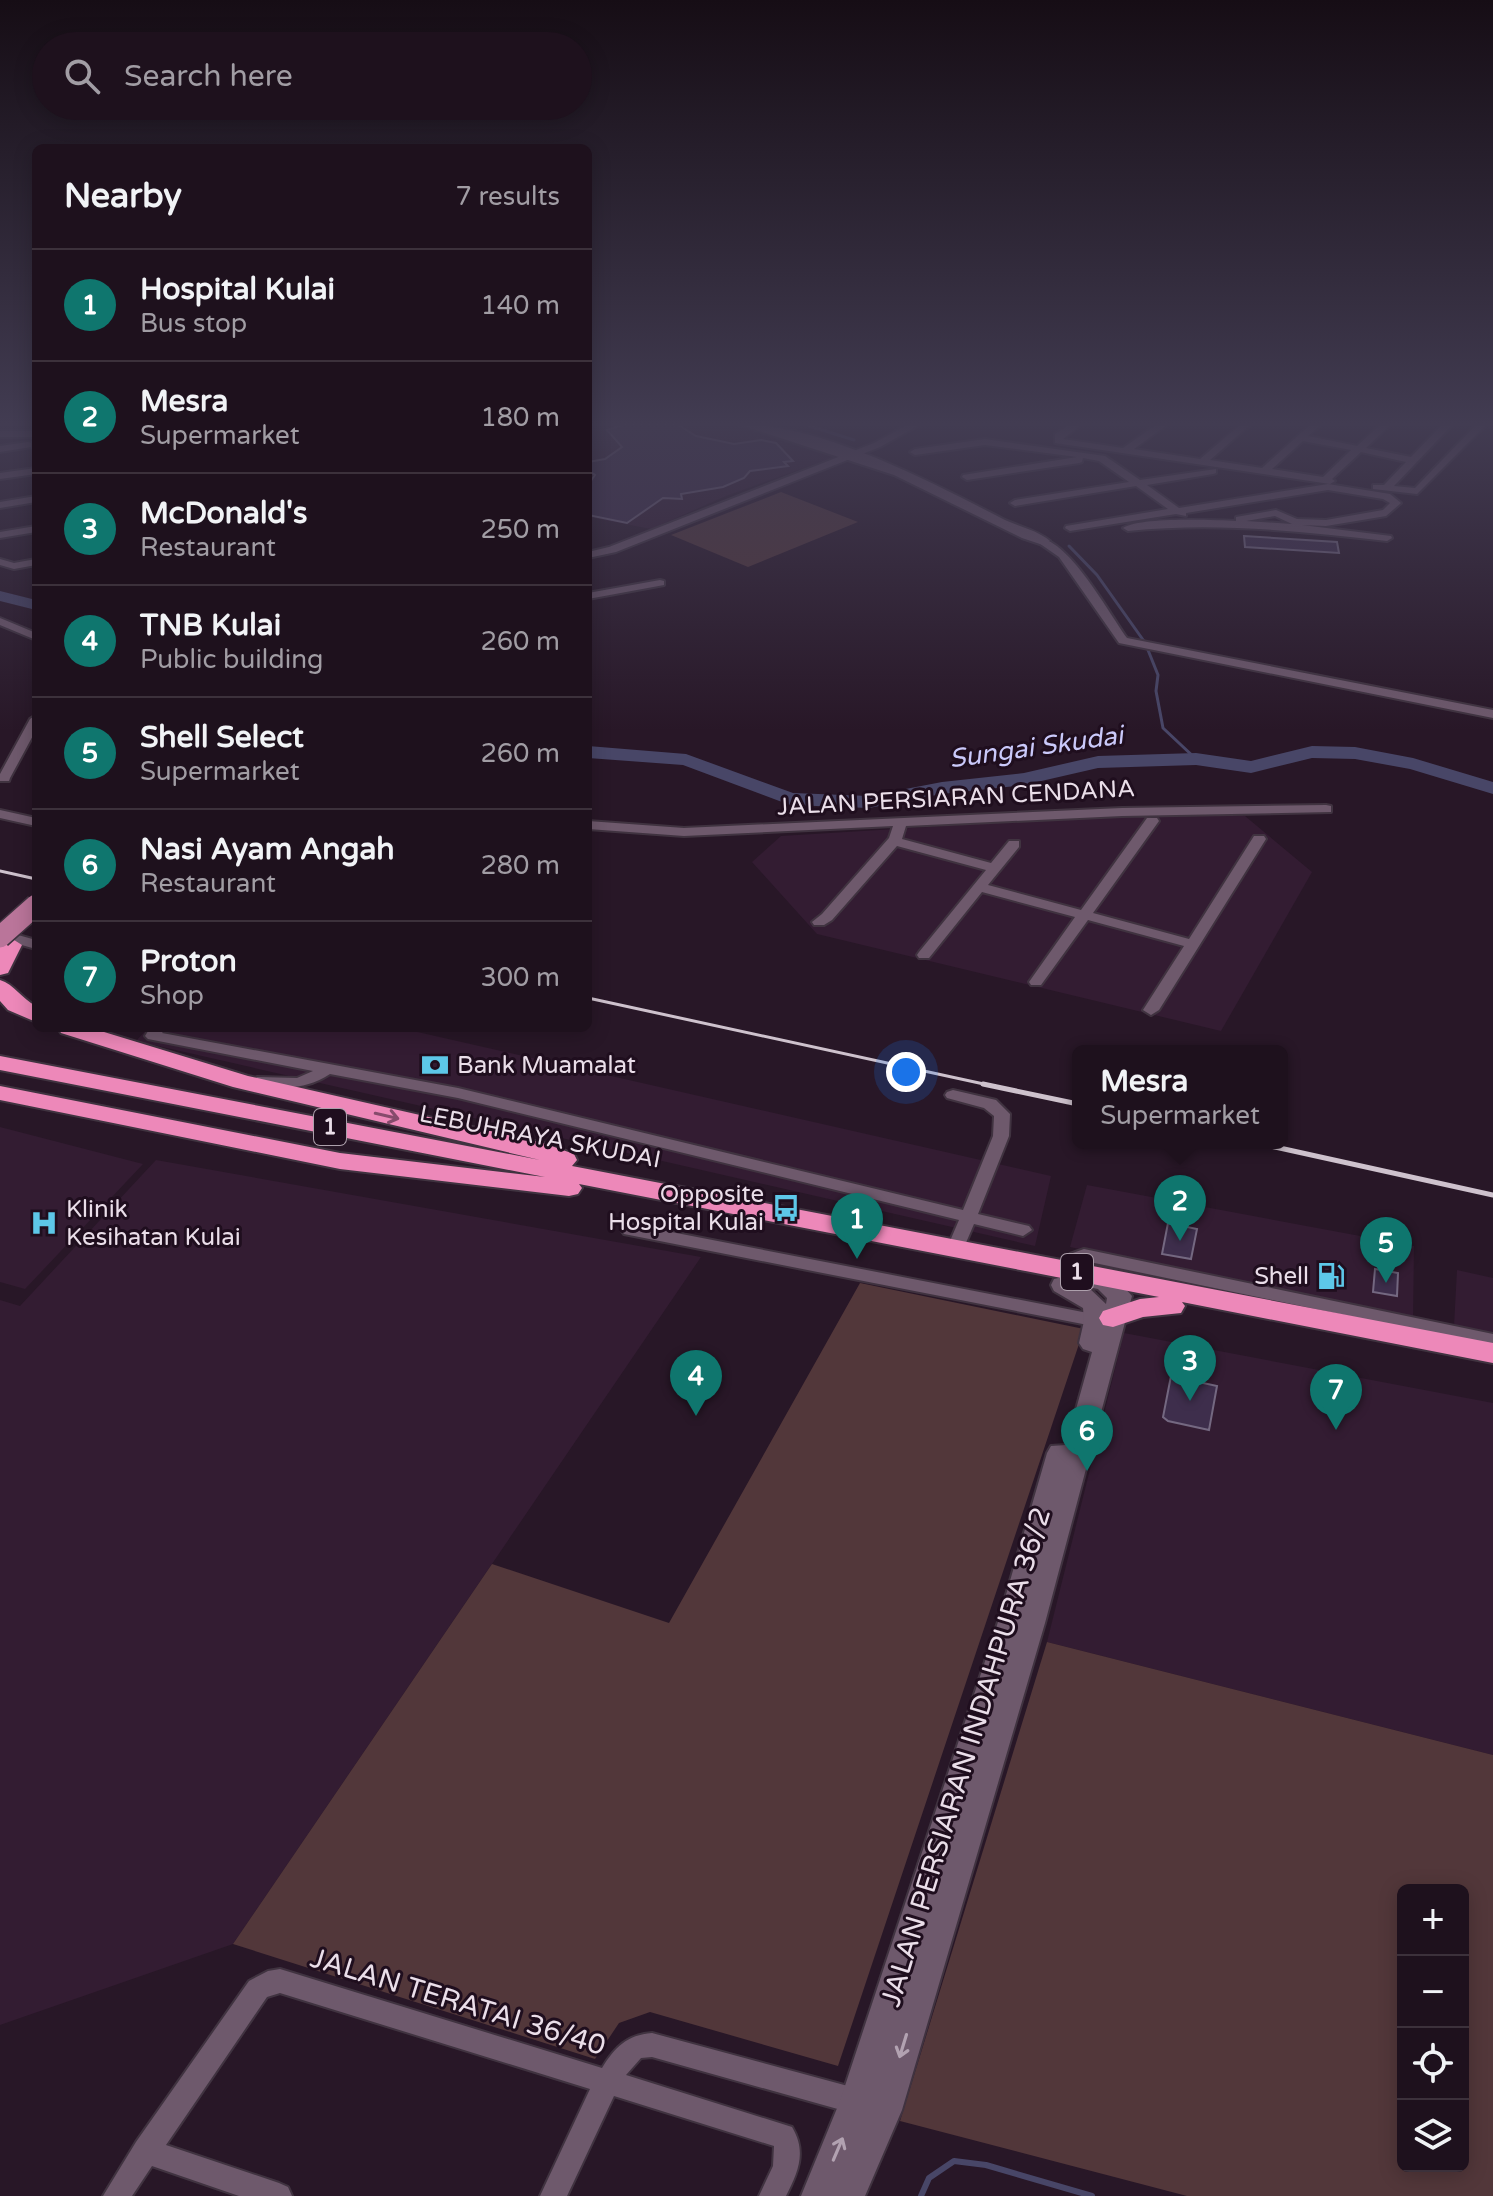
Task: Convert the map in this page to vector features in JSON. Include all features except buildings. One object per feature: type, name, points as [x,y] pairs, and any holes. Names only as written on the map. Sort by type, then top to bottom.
[{"type":"highway","points":[[0,968],[4,939]]},
{"type":"highway","points":[[0,987],[16,1005],[32,1013]]},
{"type":"highway","points":[[80,1032],[124,1048],[283,1092],[534,1149],[661,1191]]},
{"type":"highway","name":"LEBUHRAYA SKUDAI","points":[[0,1063],[1040,1265],[1068,1278],[1110,1312],[1171,1306],[1493,1368]]},
{"type":"highway","name":"1","points":[[0,1079],[569,1188]]},
{"type":"highway","points":[[0,1093],[340,1161],[569,1188]]},
{"type":"highway","name":"LEBUHRAYA SKUDAI","points":[[569,1188],[1493,1353]]},
{"type":"main road","points":[[4,939],[32,909]]},
{"type":"main road","points":[[4,939],[32,925]]},
{"type":"street","points":[[592,554],[612,550],[672,526]]},
{"type":"street","points":[[1003,526],[1043,541],[1063,555],[1123,641],[1493,714]]},
{"type":"street","points":[[1070,528],[1080,526]]},
{"type":"street","points":[[1043,541],[1157,526]]},
{"type":"street","points":[[1290,526],[1387,538]]},
{"type":"street","points":[[0,535],[32,530]]},
{"type":"street","points":[[0,562],[14,566],[32,563]]},
{"type":"street","points":[[592,595],[660,583]]},
{"type":"street","points":[[0,621],[32,635]]},
{"type":"street","points":[[1,782],[32,726]]},
{"type":"street","name":"JALAN PERSIARAN CENDANA","points":[[592,825],[670,832],[1122,812],[1326,809]]},
{"type":"street","points":[[0,814],[32,821]]},
{"type":"street","points":[[1036,982],[1152,821]]},
{"type":"street","points":[[819,922],[827,917],[894,841],[899,834],[900,822]]},
{"type":"street","points":[[1151,1010],[1259,839]]},
{"type":"street","points":[[894,841],[995,868]]},
{"type":"street","points":[[924,955],[1014,844]]},
{"type":"street","points":[[979,887],[1192,944]]},
{"type":"street","points":[[4,939],[14,936],[32,943]]},
{"type":"street","points":[[156,1032],[153,1036],[458,1093],[1023,1230]]},
{"type":"street","points":[[172,1061],[283,1085],[310,1081],[327,1069]]},
{"type":"street","points":[[953,1095],[990,1104],[1002,1114],[1001,1136],[956,1248]]},
{"type":"street","points":[[630,1230],[1110,1312],[1106,1283],[1040,1265]]},
{"type":"street","points":[[1068,1278],[1076,1258],[1084,1255],[1493,1340]]},
{"type":"street","name":"JALAN PERSIARAN INDAHPURA 36/2","points":[[847,2196],[1013,1619],[1110,1312]]},
{"type":"street","name":"JALAN TERATAI 36/40","points":[[116,2196],[258,1989],[280,1981],[783,2136],[787,2140],[788,2157],[772,2196]]},
{"type":"street","points":[[553,2196],[609,2082],[628,2052],[639,2046],[652,2045],[871,2106]]},
{"type":"street","name":"JALAN PERSIARAN INDAHPURA 36/2","points":[[819,2196],[871,2106]]},
{"type":"street","points":[[145,2151],[279,2196]]},
{"type":"shaded area","points":[[693,526],[847,526],[748,567],[671,535]]},
{"type":"shaded area","points":[[1124,815],[1245,816],[1312,872],[1221,1031],[817,934],[752,862],[781,836]]},
{"type":"shaded area","points":[[144,1032],[418,1032],[1051,1176],[1035,1246],[136,1041]]},
{"type":"shaded area","name":"Klinik Kesihatan Kulai","points":[[0,1127],[143,1164],[25,1289],[0,1282]]},
{"type":"shaded area","points":[[156,1160],[701,1257],[233,1944],[0,2025],[0,1300],[20,1306]]},
{"type":"shaded area","points":[[1087,1185],[1414,1246],[1413,1320],[1070,1247]]},
{"type":"shaded area","points":[[1457,1270],[1493,1278],[1493,1333],[1454,1326]]},
{"type":"shaded area","points":[[860,1283],[1084,1329],[838,2066],[650,2012],[619,2023],[595,2059],[233,1944],[492,1564],[669,1623]]},
{"type":"shaded area","points":[[1124,1333],[1493,1403],[1493,1755],[1047,1642]]},
{"type":"shaded area","points":[[1047,1642],[1493,1755],[1493,2196],[1187,2196],[900,2121]]},
{"type":"waterway","points":[[1069,546],[1097,575],[1146,644]]},
{"type":"waterway","name":"Sungai Skudai","points":[[0,596],[32,604]]},
{"type":"waterway","points":[[1148,650],[1158,675],[1156,691],[1163,728],[1196,759]]},
{"type":"waterway","name":"Sungai Skudai","points":[[592,752],[686,760],[790,799],[869,802],[942,788],[1024,779],[1098,762],[1196,759],[1251,767],[1312,752],[1355,753],[1413,764],[1493,788]]},
{"type":"waterway","points":[[921,2196],[929,2178],[954,2161],[986,2165],[1092,2196]]},
{"type":"railway","points":[[0,871],[32,878]]},
{"type":"railway","points":[[592,999],[993,1086]]},
{"type":"railway","points":[[983,1084],[1072,1103]]},
{"type":"railway","points":[[1284,1149],[1493,1195]]},
{"type":"place","name":"Bank Muamalat","points":[[435,1065]]},
{"type":"place","name":"Opposite Hospital Kulai","points":[[786,1208]]},
{"type":"place","name":"Klinik Kesihatan Kulai","points":[[44,1223]]},
{"type":"place","name":"Mesra","points":[[1180,1241]]},
{"type":"place","name":"Hospital Kulai","points":[[857,1259]]},
{"type":"place","name":"Shell","points":[[1331,1276]]},
{"type":"place","name":"Shell Select","points":[[1386,1283]]},
{"type":"place","name":"McDonald's","points":[[1190,1401]]},
{"type":"place","name":"TNB Kulai","points":[[696,1416]]},
{"type":"place","name":"Proton","points":[[1336,1430]]},
{"type":"place","name":"Nasi Ayam Angah","points":[[1087,1471]]}]
